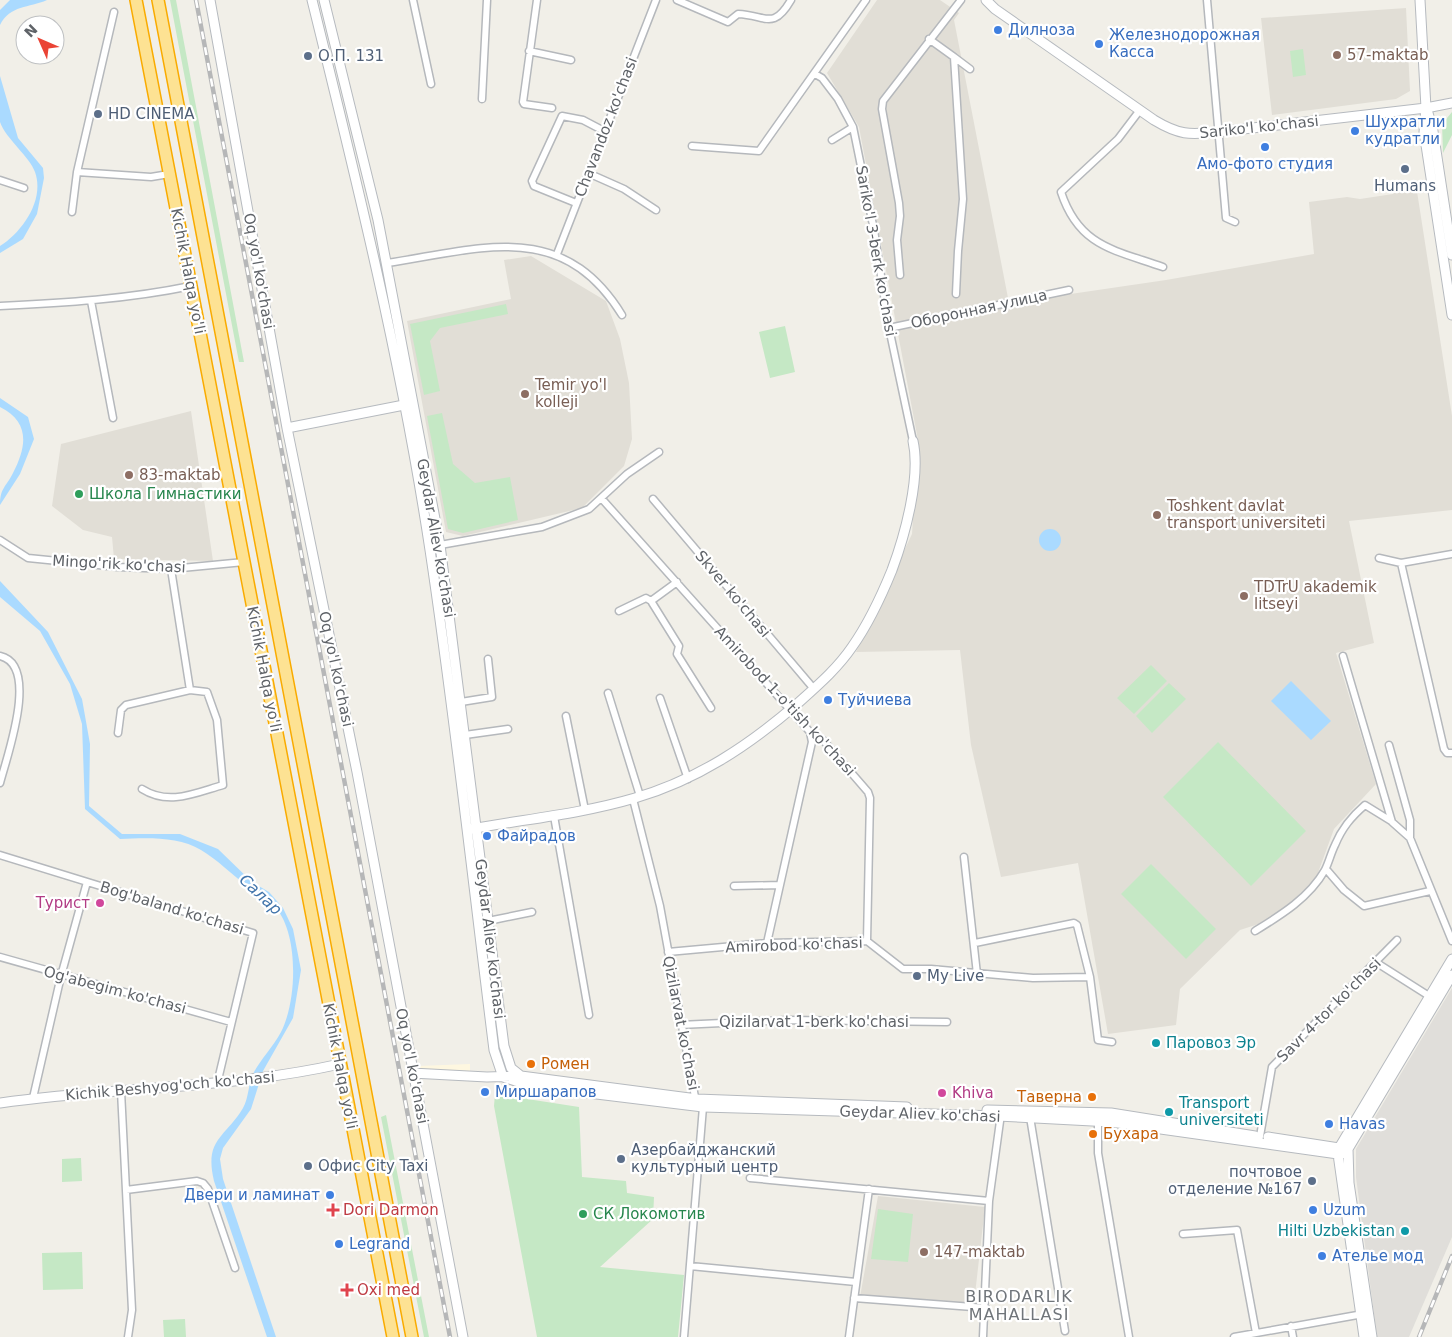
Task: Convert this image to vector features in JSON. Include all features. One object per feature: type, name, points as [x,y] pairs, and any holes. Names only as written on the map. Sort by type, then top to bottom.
[{"type":"highway","name":"Kichik Halqa yo'li","points":[[136,0],[393,1337]]},
{"type":"highway","name":"Kichik Halqa yo'li","points":[[158,0],[412,1337]]},
{"type":"highway","points":[[151,77],[172,73]]},
{"type":"highway","points":[[340,1064],[358,1060]]},
{"type":"main road","name":"Oq yo'l ko'chasi","points":[[210,0],[286,428],[357,772],[463,1337]]},
{"type":"main road","name":"Geydar Aliev ko'chasi","points":[[312,0],[440,545],[506,1055],[511,1068],[521,1076]]},
{"type":"main road","name":"Geydar Aliev ko'chasi","points":[[324,0],[361,147],[387,263],[430,547],[495,1057],[503,1077]]},
{"type":"main road","name":"Sariko'l ko'chasi","points":[[986,0],[995,9],[1140,110],[1180,133],[1193,135],[1426,108],[1452,102]]},
{"type":"main road","points":[[1420,0],[1426,108],[1424,132],[1452,315]]},
{"type":"main road","points":[[1426,108],[1433,131],[1452,255]]},
{"type":"main road","points":[[349,151],[361,147]]},
{"type":"main road","points":[[374,265],[387,263]]},
{"type":"main road","points":[[286,428],[408,404]]},
{"type":"main road","points":[[466,830],[585,810],[636,798],[688,779],[748,743],[790,710],[814,689],[842,659],[872,615],[889,577],[902,536],[913,485],[916,456],[913,440]]},
{"type":"main road","points":[[430,547],[440,545]]},
{"type":"main road","points":[[1372,1337],[1364,1314],[1338,1151],[1452,959]]},
{"type":"main road","points":[[1364,1337],[1364,1314],[1347,1153],[1354,1135],[1452,975]]},
{"type":"main road","points":[[485,977],[495,976]]},
{"type":"main road","name":"Kichik Beshyog'och ko'chasi","points":[[0,1103],[33,1098],[237,1082],[275,1077],[340,1064]]},
{"type":"main road","name":"Geydar Aliev ko'chasi","points":[[412,1073],[521,1076],[697,1099],[1111,1117],[1338,1151]]},
{"type":"main road","name":"Geydar Aliev ko'chasi","points":[[503,1077],[531,1086],[703,1107],[1002,1113],[1030,1117],[1098,1121],[1111,1117]]},
{"type":"main road","points":[[1338,1151],[1347,1153]]},
{"type":"street","points":[[414,0],[431,84]]},
{"type":"street","points":[[482,99],[487,0]]},
{"type":"street","points":[[537,0],[523,104],[552,108]]},
{"type":"street","name":"Chavandoz ko'chasi","points":[[557,254],[656,0]]},
{"type":"street","points":[[677,0],[728,22],[740,14],[762,20],[778,18],[792,0]]},
{"type":"street","points":[[692,146],[759,152],[866,0]]},
{"type":"street","points":[[900,275],[897,240],[900,216],[899,203],[882,109],[883,101],[961,0]]},
{"type":"street","points":[[1207,0],[1226,218],[1235,222]]},
{"type":"street","points":[[72,212],[77,172],[114,12]]},
{"type":"street","points":[[929,39],[970,69]]},
{"type":"street","points":[[529,50],[571,60]]},
{"type":"street","points":[[954,56],[964,199],[958,251],[956,294]]},
{"type":"street","name":"Sariko'l 3-berk ko'chasi","points":[[815,74],[822,78],[838,99],[853,127],[874,230],[889,328],[913,440]]},
{"type":"street","points":[[1140,110],[1118,139],[1061,192],[1069,214],[1085,233],[1098,243],[1163,267]]},
{"type":"street","points":[[576,203],[534,186],[532,181],[562,116],[583,120],[604,131]]},
{"type":"street","points":[[832,140],[853,127]]},
{"type":"street","points":[[77,172],[152,177],[169,174]]},
{"type":"street","points":[[588,173],[624,189],[656,210]]},
{"type":"street","points":[[0,180],[24,188]]},
{"type":"street","points":[[387,263],[493,247],[522,247],[557,254],[591,275],[612,299],[622,315]]},
{"type":"street","points":[[0,306],[90,302],[172,291],[191,286]]},
{"type":"street","name":"Оборонная улица","points":[[889,328],[1069,290]]},
{"type":"street","points":[[90,302],[113,418]]},
{"type":"street","points":[[440,545],[542,527],[589,509],[627,474],[659,452]]},
{"type":"street","name":"Amirobod 1-o'tish ko'chasi","points":[[602,499],[790,710],[810,732],[823,740],[870,794],[867,940]]},
{"type":"street","name":"Skver ko'chasi","points":[[653,499],[814,689]]},
{"type":"street","name":"Mingo'rik ko'chasi","points":[[0,540],[28,558],[171,569],[244,562]]},
{"type":"street","points":[[1379,558],[1401,563],[1452,554]]},
{"type":"street","points":[[1401,563],[1444,749],[1447,753],[1452,753]]},
{"type":"street","points":[[171,569],[190,690]]},
{"type":"street","points":[[651,601],[677,582]]},
{"type":"street","points":[[619,611],[646,598],[651,601],[679,646],[677,654],[711,708]]},
{"type":"street","points":[[0,783],[9,752],[21,689],[17,669],[2,656]]},
{"type":"street","points":[[1343,656],[1392,822]]},
{"type":"street","points":[[461,702],[492,696],[488,659]]},
{"type":"street","points":[[118,733],[121,710],[126,705],[190,690],[207,692],[218,720],[224,785],[183,797],[168,798],[152,795],[142,789]]},
{"type":"street","name":"Qizilarvat ko'chasi","points":[[608,693],[636,798],[660,906],[680,1025],[697,1099],[703,1107],[684,1337]]},
{"type":"street","points":[[660,698],[688,779]]},
{"type":"street","points":[[566,716],[585,810]]},
{"type":"street","points":[[465,735],[508,728]]},
{"type":"street","points":[[767,944],[812,742],[810,732]]},
{"type":"street","points":[[1389,745],[1410,820],[1410,838],[1452,941]]},
{"type":"street","points":[[0,750],[9,752]]},
{"type":"street","points":[[1255,931],[1288,910],[1316,884],[1326,869],[1348,820],[1365,805],[1392,822],[1410,838]]},
{"type":"street","points":[[554,816],[589,1015]]},
{"type":"street","name":"Bog'baland ko'chasi","points":[[0,855],[253,933],[217,1084]]},
{"type":"street","points":[[964,857],[977,974]]},
{"type":"street","points":[[1326,869],[1344,890],[1364,906],[1430,891]]},
{"type":"street","points":[[33,1098],[61,976],[87,882]]},
{"type":"street","points":[[734,886],[780,885]]},
{"type":"street","points":[[488,921],[532,912]]},
{"type":"street","points":[[975,943],[1074,923],[1080,929],[1090,976],[1098,1040],[1112,1042]]},
{"type":"street","name":"Amirobod ko'chasi","points":[[668,952],[767,944],[867,940],[903,969],[931,969],[1033,978],[1090,976]]},
{"type":"street","name":"Savr 4-tor ko'chasi","points":[[1260,1139],[1272,1067],[1377,963],[1397,940]]},
{"type":"street","name":"Og'abegim ko'chasi","points":[[0,958],[231,1022]]},
{"type":"street","points":[[1377,963],[1429,996]]},
{"type":"street","name":"Qizilarvat 1-berk ko'chasi","points":[[680,1025],[788,1020],[947,1022]]},
{"type":"street","points":[[121,1091],[132,1310],[128,1337]]},
{"type":"street","points":[[984,1337],[989,1201],[1002,1113]]},
{"type":"street","points":[[1030,1117],[1065,1331]]},
{"type":"street","points":[[1098,1121],[1098,1153],[1129,1337]]},
{"type":"street","points":[[750,1178],[989,1201]]},
{"type":"street","points":[[126,1190],[196,1181],[203,1183],[208,1189],[235,1268]]},
{"type":"street","points":[[849,1337],[869,1189]]},
{"type":"street","points":[[1182,1234],[1237,1230],[1256,1333]]},
{"type":"street","points":[[690,1266],[856,1282]]},
{"type":"street","points":[[854,1298],[986,1308]]},
{"type":"street","points":[[1234,1337],[1364,1314]]},
{"type":"street","points":[[1291,1326],[1293,1337]]},
{"type":"shaded area","name":"Toshkent davlat transport universiteti","points":[[877,0],[940,0],[959,13],[954,20],[1009,303],[1166,280],[1314,254],[1309,202],[1347,197],[1360,199],[1393,194],[1395,187],[1416,185],[1452,416],[1452,510],[1349,521],[1374,643],[1336,653],[1376,784],[1334,829],[1315,881],[1271,920],[1240,930],[1180,989],[1176,1025],[1108,1034],[1078,863],[1001,877],[971,745],[960,650],[856,652],[912,534],[918,440],[859,127],[827,73]]},
{"type":"shaded area","name":"57-maktab","points":[[1406,8],[1410,91],[1396,99],[1272,115],[1261,18]]},
{"type":"shaded area","name":"Temir yo'l kolleji","points":[[531,256],[606,301],[620,339],[629,383],[632,439],[624,466],[582,508],[463,536],[446,532],[407,321],[511,299],[504,260]]},
{"type":"shaded area","name":"83-maktab","points":[[191,411],[213,561],[114,559],[112,537],[83,530],[52,506],[61,444]]},
{"type":"shaded area","points":[[1452,988],[1452,1237],[1409,1337],[1377,1337],[1356,1177],[1356,1149]]},
{"type":"shaded area","points":[[470,1064],[470,1071],[419,1073],[418,1066]]},
{"type":"shaded area","name":"147-maktab","points":[[878,1196],[985,1207],[974,1303],[860,1297]]},
{"type":"green space","points":[[170,0],[176,0],[244,362],[239,362]]},
{"type":"green space","points":[[1303,49],[1306,75],[1293,77],[1290,51]]},
{"type":"green space","points":[[1452,112],[1452,135],[1443,153],[1442,124]]},
{"type":"green space","points":[[506,304],[508,314],[440,328],[430,341],[440,391],[424,395],[410,324]]},
{"type":"green space","points":[[785,326],[795,372],[770,378],[759,332]]},
{"type":"green space","points":[[442,413],[453,464],[475,483],[510,477],[518,520],[463,533],[448,529],[427,416]]},
{"type":"green space","points":[[1151,665],[1167,681],[1134,714],[1117,698]]},
{"type":"green space","points":[[1169,683],[1186,699],[1152,733],[1136,716]]},
{"type":"green space","points":[[1218,742],[1306,831],[1251,886],[1163,797]]},
{"type":"green space","points":[[1151,864],[1216,929],[1186,959],[1121,894]]},
{"type":"green space","name":"СК Локомотив","points":[[495,1094],[579,1107],[582,1177],[626,1181],[627,1193],[654,1197],[653,1219],[600,1267],[684,1275],[678,1337],[537,1337],[494,1106]]},
{"type":"green space","points":[[386,1115],[429,1337],[424,1337],[381,1117]]},
{"type":"green space","points":[[81,1158],[82,1181],[62,1182],[62,1159]]},
{"type":"green space","points":[[878,1209],[913,1214],[908,1262],[871,1259]]},
{"type":"green space","points":[[82,1252],[83,1289],[43,1290],[42,1253]]},
{"type":"green space","points":[[185,1319],[186,1337],[164,1337],[163,1320]]},
{"type":"water","points":[[10,0],[47,0],[15,10],[0,25],[0,10]]},
{"type":"water","points":[[0,76],[18,138],[43,168],[44,178],[37,214],[23,239],[0,253],[0,246],[16,232],[30,214],[37,193],[37,183],[32,166],[7,135],[0,122]]},
{"type":"water","points":[[0,398],[28,417],[34,439],[20,474],[0,505],[2,491],[18,463],[23,436],[17,420],[0,407]]},
{"type":"water","points":[[1050,529],[1058,532],[1061,540],[1058,548],[1050,551],[1042,548],[1039,540],[1042,532]]},
{"type":"water","name":"Салар","points":[[0,581],[48,632],[82,699],[90,744],[89,806],[122,834],[180,834],[218,849],[252,882],[269,892],[283,908],[293,929],[301,970],[293,1018],[263,1071],[251,1109],[223,1148],[220,1159],[223,1179],[276,1337],[267,1337],[214,1181],[212,1156],[218,1140],[243,1108],[254,1072],[278,1037],[286,1019],[293,986],[292,951],[289,934],[276,908],[269,901],[201,850],[192,845],[172,840],[151,838],[120,839],[85,809],[82,724],[70,684],[40,631],[0,597]]},
{"type":"water","points":[[1291,681],[1331,721],[1311,740],[1271,701]]},
{"type":"railway","points":[[196,0],[450,1337]]},
{"type":"railway","points":[[1419,1337],[1452,1256]]},
{"type":"place","name":"Дилноза","points":[[998,30]]},
{"type":"place","name":"Железнодорожная Касса","points":[[1099,44]]},
{"type":"place","name":"57-maktab","points":[[1337,55]]},
{"type":"place","name":"О.П. 131","points":[[308,56]]},
{"type":"place","name":"HD CINEMA","points":[[98,114]]},
{"type":"place","name":"Шухратли кудратли","points":[[1355,131]]},
{"type":"place","name":"Амо-фото студия","points":[[1265,147]]},
{"type":"place","name":"Humans","points":[[1405,169]]},
{"type":"place","name":"Temir yo'l kolleji","points":[[525,394]]},
{"type":"place","name":"83-maktab","points":[[129,475]]},
{"type":"place","name":"Школа Гимнастики","points":[[79,494]]},
{"type":"place","name":"Toshkent davlat transport universiteti","points":[[1157,515]]},
{"type":"place","name":"TDTrU akademik litseyi","points":[[1244,596]]},
{"type":"place","name":"Туйчиева","points":[[828,700]]},
{"type":"place","name":"Файрадов","points":[[487,836]]},
{"type":"place","name":"Турист","points":[[100,903]]},
{"type":"place","name":"My Live","points":[[917,976]]},
{"type":"place","name":"Паровоз Эр","points":[[1156,1043]]},
{"type":"place","name":"Ромен","points":[[531,1064]]},
{"type":"place","name":"Миршарапов","points":[[485,1092]]},
{"type":"place","name":"Khiva","points":[[942,1093]]},
{"type":"place","name":"Таверна","points":[[1092,1097]]},
{"type":"place","name":"Transport universiteti","points":[[1169,1112]]},
{"type":"place","name":"Havas","points":[[1329,1124]]},
{"type":"place","name":"Бухара","points":[[1093,1134]]},
{"type":"place","name":"Азербайджанский культурный центр","points":[[621,1159]]},
{"type":"place","name":"Офис City Taxi","points":[[308,1166]]},
{"type":"place","name":"почтовое отделение №167","points":[[1312,1181]]},
{"type":"place","name":"Двери и ламинат","points":[[330,1195]]},
{"type":"place","name":"Dori Darmon","points":[[333,1210]]},
{"type":"place","name":"Uzum","points":[[1313,1210]]},
{"type":"place","name":"СК Локомотив","points":[[583,1214]]},
{"type":"place","name":"Hilti Uzbekistan","points":[[1405,1231]]},
{"type":"place","name":"Legrand","points":[[339,1244]]},
{"type":"place","name":"147-maktab","points":[[924,1252]]},
{"type":"place","name":"Ателье мод","points":[[1322,1256]]},
{"type":"place","name":"Oxi med","points":[[347,1290]]},
{"type":"district","name":"BIRODARLIK MAHALLASI","points":[[1019,1305]]}]
